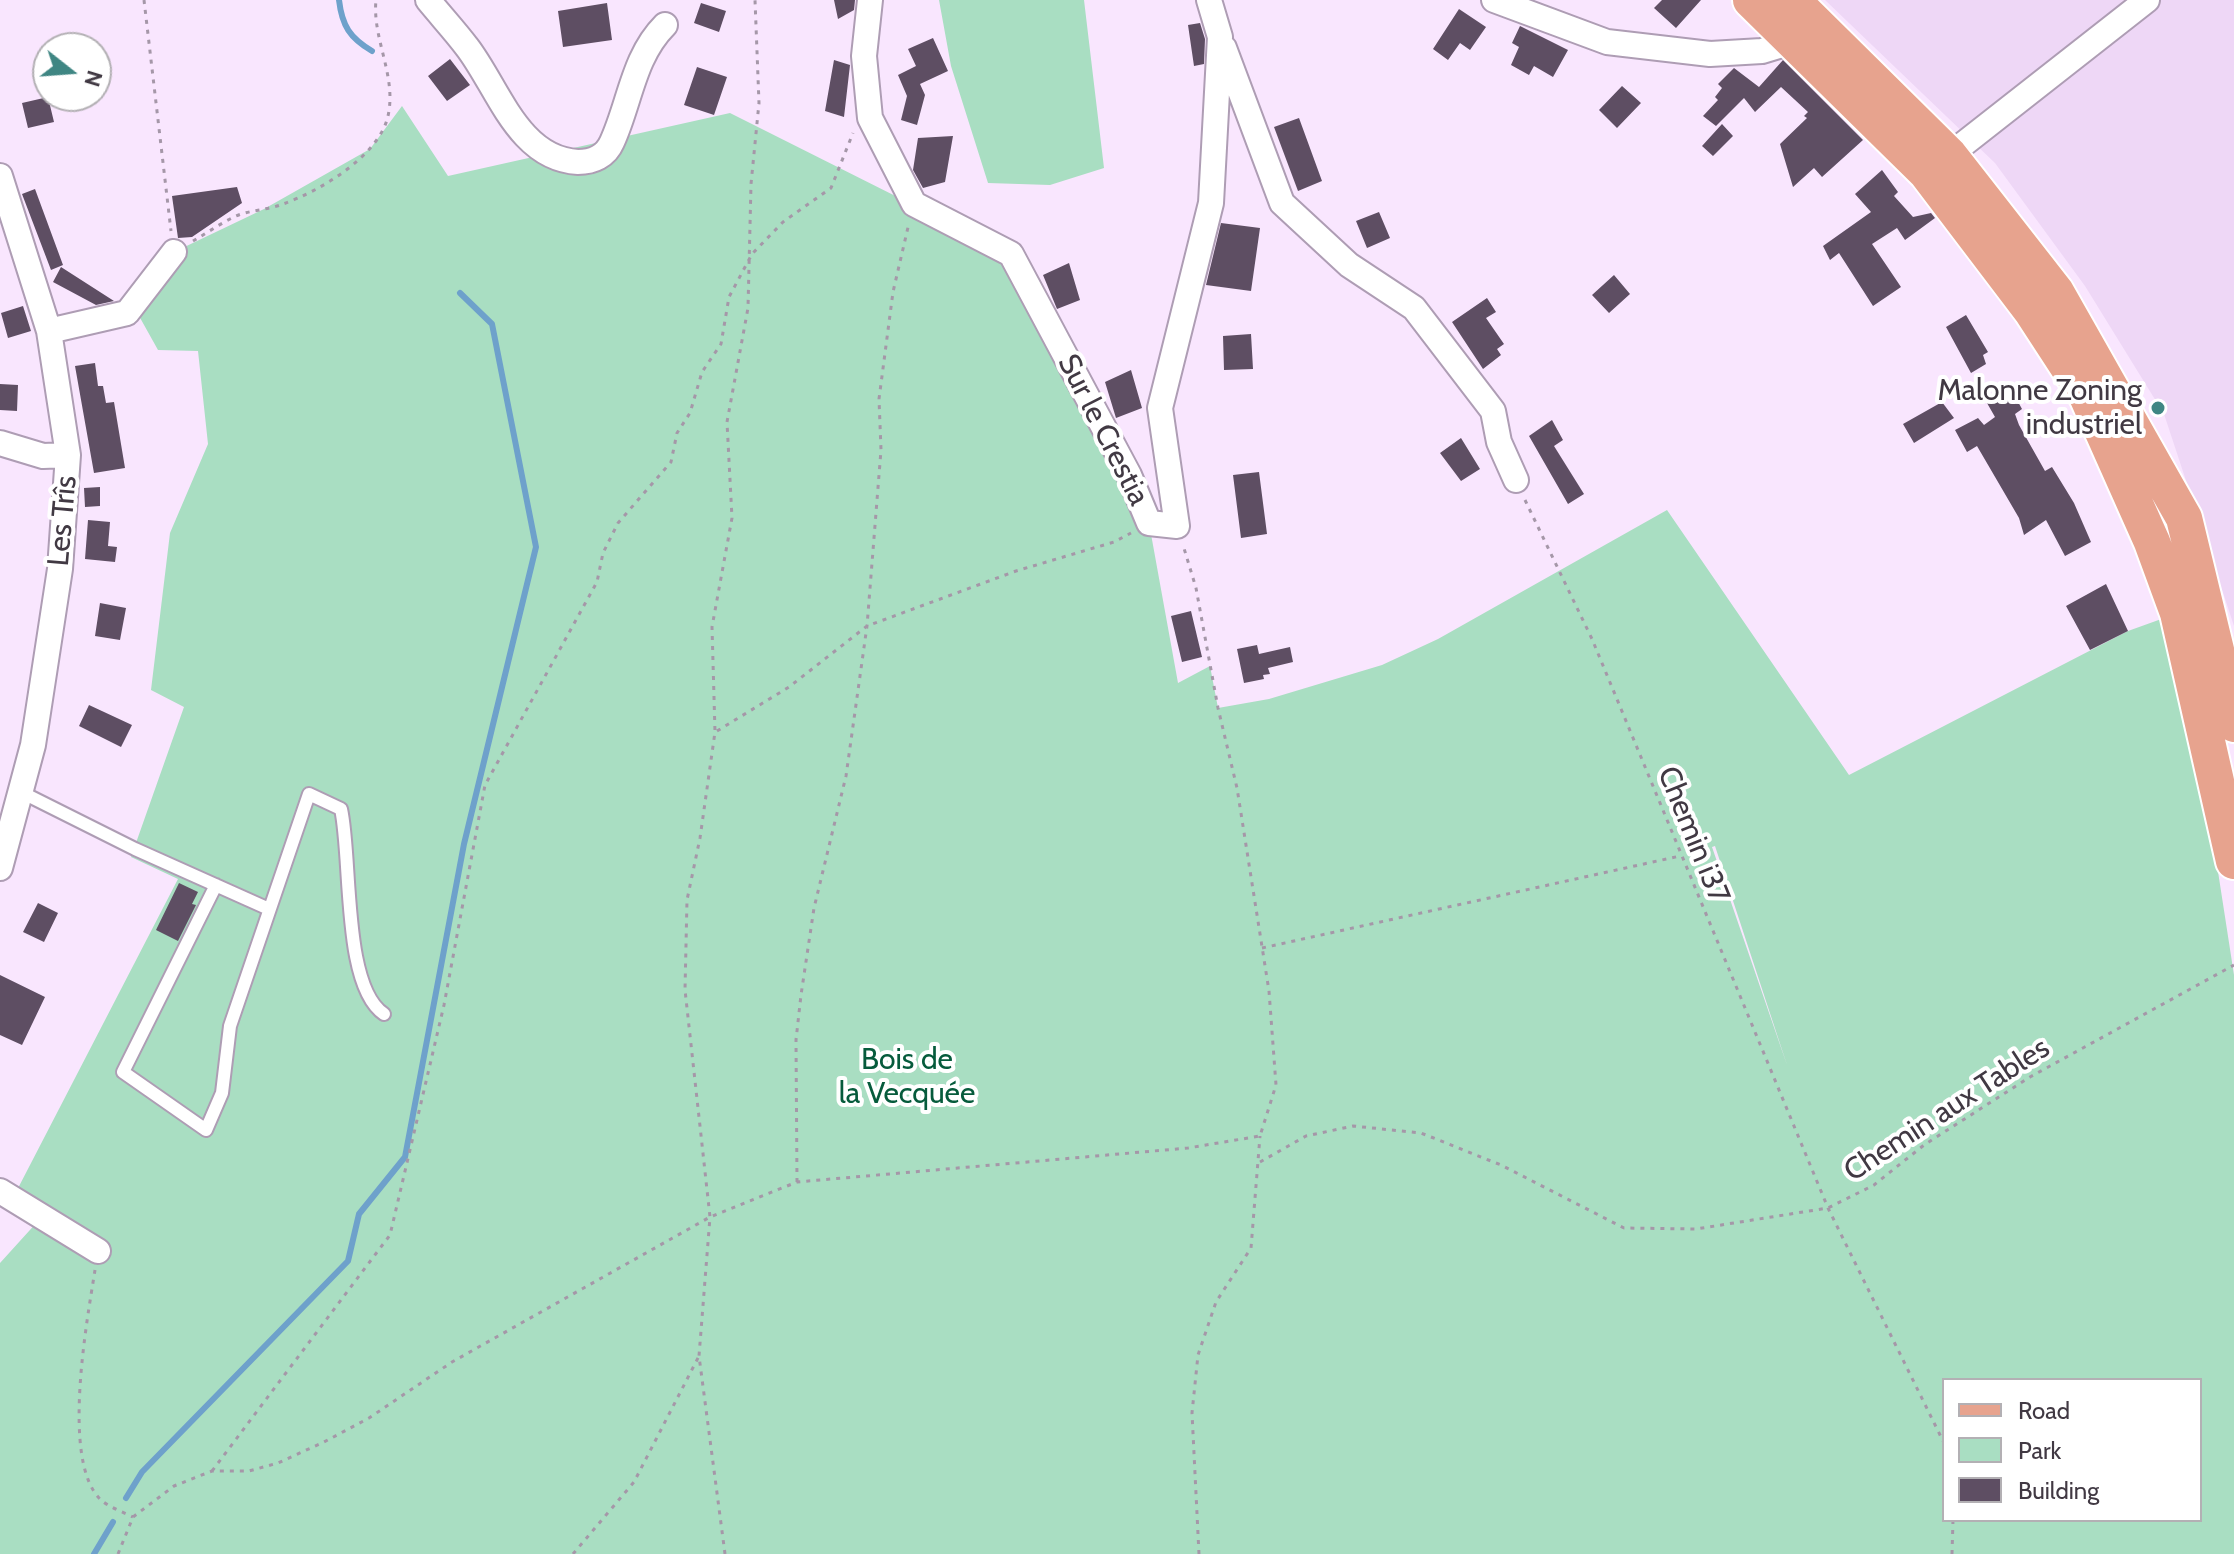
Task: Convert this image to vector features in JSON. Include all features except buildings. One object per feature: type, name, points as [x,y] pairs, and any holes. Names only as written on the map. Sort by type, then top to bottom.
[{"type":"main road","points":[[1751,0],[1938,164],[2087,396],[2116,457],[2178,613],[2234,861]]},
{"type":"main road","points":[[1792,0],[2056,292],[2184,518],[2234,724]]},
{"type":"street","points":[[428,0],[468,48],[524,134],[540,149],[564,161],[584,162],[602,156],[612,144],[640,62],[652,38],[665,25]]},
{"type":"street","points":[[870,0],[864,56],[870,118],[914,204]]},
{"type":"street","name":"Sur le Crestia","points":[[914,204],[1011,254],[1129,475],[1149,523],[1177,526],[1160,408],[1211,203],[1220,37],[1209,0]]},
{"type":"street","points":[[1494,0],[1607,42],[1710,54],[1762,51],[1795,41]]},
{"type":"street","points":[[1938,164],[2147,0]]},
{"type":"street","points":[[1220,37],[1282,203],[1349,265],[1414,308],[1493,411],[1499,442],[1516,480]]},
{"type":"street","name":"Les Trîs","points":[[0,176],[49,331],[68,455],[60,569],[23,793],[0,868]]},
{"type":"street","points":[[49,331],[127,313],[174,252]]},
{"type":"street","points":[[0,443],[43,456],[68,455]]},
{"type":"street","points":[[0,1191],[98,1251]]},
{"type":"lane","points":[[23,793],[269,909]]},
{"type":"lane","points":[[216,885],[123,1072],[206,1130],[222,1093],[230,1026],[309,794],[341,809],[348,839],[356,956],[371,1006],[384,1014]]},
{"type":"path","points":[[144,0],[174,252],[237,215],[285,204],[358,163],[370,149],[388,114],[388,66],[379,33],[376,0]]},
{"type":"path","points":[[725,1554],[699,1356],[710,1217],[685,990],[687,900],[700,838],[715,732],[712,627],[732,518],[727,422],[748,308],[752,254],[751,184],[759,103],[755,0]]},
{"type":"path","points":[[212,1471],[390,1235],[444,1005],[485,785],[597,582],[603,553],[618,523],[671,462],[677,433],[690,413],[702,372],[721,344],[729,297],[752,254],[783,222],[831,188],[857,124],[870,118]]},
{"type":"path","points":[[797,1182],[796,1040],[801,995],[814,908],[846,776],[867,626],[881,450],[879,399],[893,292],[914,204]]},
{"type":"path","name":"Chemin i37","points":[[1516,480],[1592,639],[1828,1208],[1942,1439]]},
{"type":"path","points":[[715,732],[789,687],[867,626],[1016,571],[1114,542],[1149,523]]},
{"type":"path","points":[[1177,526],[1196,588],[1222,727],[1237,788],[1262,948],[1276,1085],[1260,1136],[1251,1248],[1216,1302],[1198,1355],[1192,1413],[1199,1554]]},
{"type":"path","points":[[1262,948],[1680,856]]},
{"type":"path","name":"Chemin aux Tables","points":[[1260,1162],[1306,1136],[1353,1126],[1421,1133],[1501,1165],[1624,1228],[1696,1229],[1828,1208],[1874,1185],[1924,1145],[2030,1077],[2234,965]]},
{"type":"path","points":[[118,1554],[133,1517],[174,1486],[212,1471],[249,1471],[278,1463],[324,1442],[369,1418],[452,1362],[710,1217],[797,1182],[1188,1148],[1260,1136]]},
{"type":"path","points":[[98,1251],[80,1366],[82,1461],[100,1499],[133,1517]]},
{"type":"path","points":[[573,1554],[634,1482],[699,1356]]},
{"type":"path","points":[[1952,1554],[1953,1522]]},
{"type":"shaded area","points":[[1825,0],[2234,0],[2234,626],[2164,414],[2085,286],[1995,163]]},
{"type":"green space","points":[[939,0],[1084,0],[1104,168],[1050,185],[988,183],[951,66]]},
{"type":"green space","name":"Bois de la Vecquée","points":[[402,106],[448,176],[730,113],[1011,254],[1149,523],[1178,683],[1210,666],[1218,708],[1269,699],[1382,665],[1438,639],[1667,510],[1849,775],[2128,631],[2178,613],[2234,975],[2234,1554],[0,1554],[0,1263],[39,1220],[15,1194],[178,879],[131,857],[184,707],[151,690],[170,533],[208,444],[198,351],[158,350],[134,307],[174,252],[264,209],[370,149]],"holes":[[[1715,846],[1787,1065],[1712,847]]]},
{"type":"waterway","points":[[339,0],[348,30],[372,51]]},
{"type":"waterway","points":[[126,1498],[142,1472],[348,1261],[359,1214],[405,1157],[464,844],[536,547],[492,324],[460,293]]},
{"type":"waterway","points":[[94,1554],[113,1522]]},
{"type":"place","name":"Malonne Zoning industriel","points":[[2158,408]]}]
